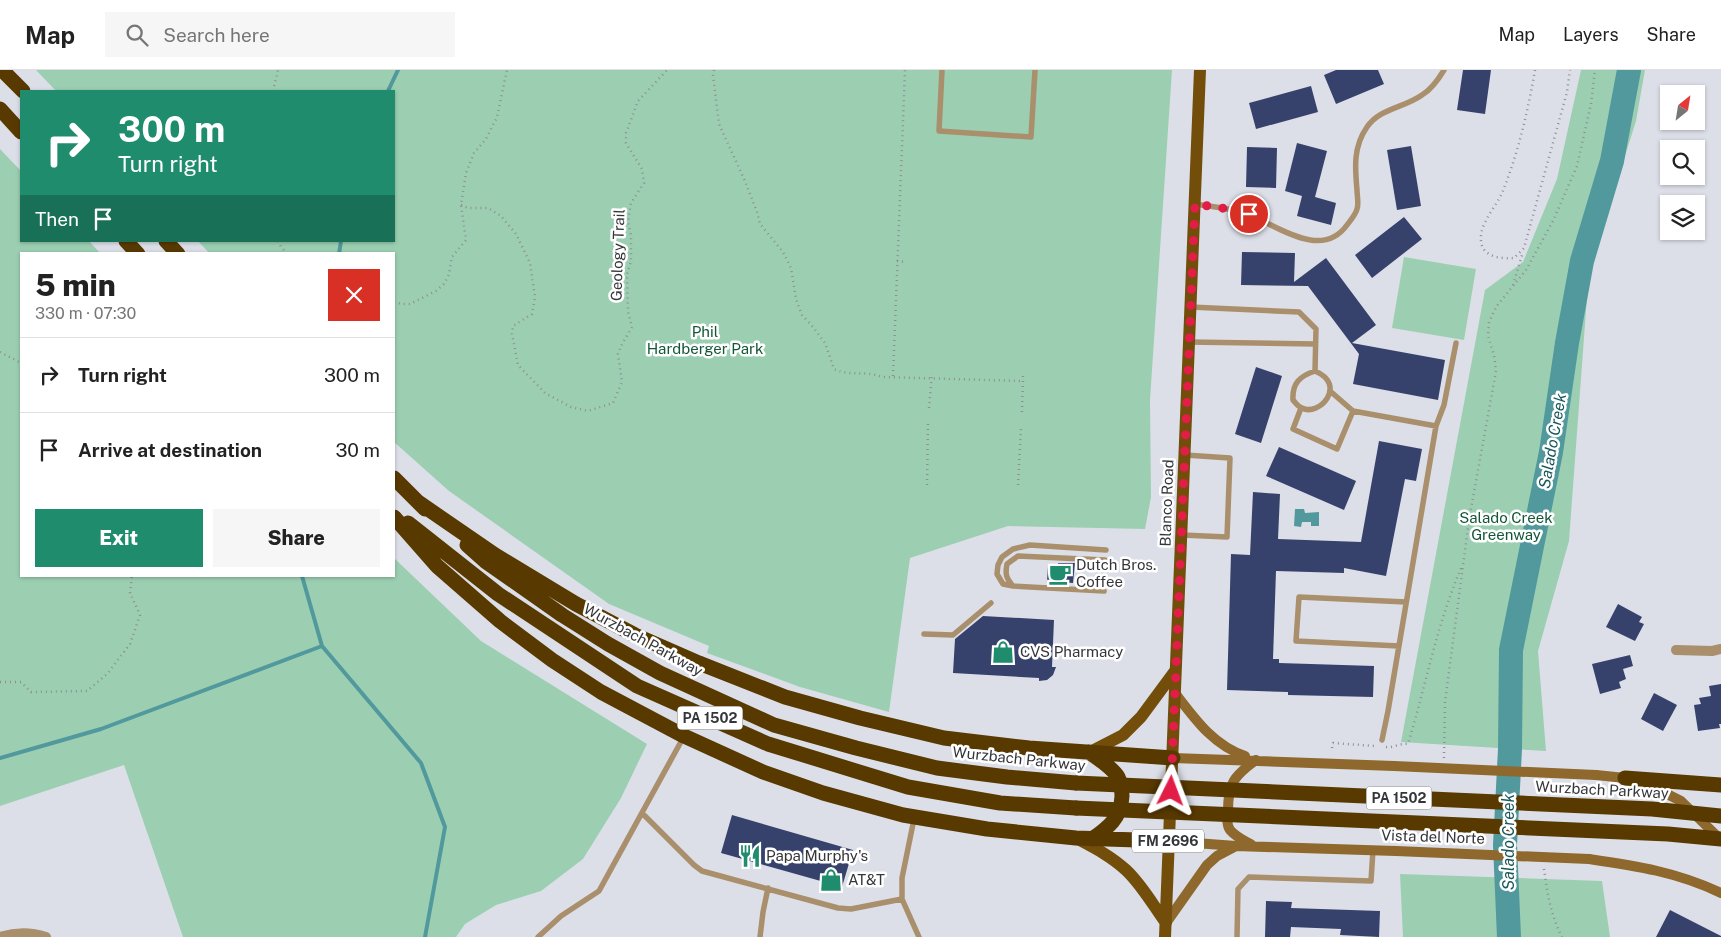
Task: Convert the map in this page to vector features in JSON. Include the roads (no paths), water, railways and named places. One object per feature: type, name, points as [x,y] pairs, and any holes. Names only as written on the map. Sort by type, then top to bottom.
[{"type":"highway","points":[[2,70],[22,90]]},
{"type":"highway","points":[[0,109],[20,131]]},
{"type":"highway","points":[[127,242],[136,252]]},
{"type":"highway","points":[[167,242],[176,252]]},
{"type":"highway","name":"Wurzbach Parkway","points":[[395,479],[418,502],[485,561],[562,615],[608,644],[660,673],[774,725],[856,748],[938,768],[1007,778],[1076,783],[1652,809],[1721,816]]},
{"type":"highway","points":[[418,502],[495,555],[576,604],[635,635],[699,664],[785,697],[860,718],[944,738],[1029,748],[1173,758]]},
{"type":"highway","name":"PA 1502","points":[[395,512],[498,594],[637,686],[768,744],[908,787],[1000,803],[1076,808],[1658,833],[1721,839]]},
{"type":"highway","points":[[395,519],[437,566],[500,621],[545,655],[601,692],[684,736],[763,772],[823,793],[915,817],[987,829],[1076,838],[1168,841]]},
{"type":"highway","points":[[1088,752],[1114,772],[1120,782],[1122,794],[1121,807],[1114,820],[1106,829],[1092,839]]},
{"type":"highway","points":[[1625,778],[1721,785]]},
{"type":"main road","name":"Blanco Road","points":[[1165,937],[1200,70]]},
{"type":"main road","points":[[1088,752],[1124,735],[1141,717],[1175,671]]},
{"type":"main road","points":[[1076,838],[1106,854],[1126,869],[1166,923]]},
{"type":"street","points":[[1676,650],[1721,650]]},
{"type":"street","points":[[1175,693],[1212,737],[1232,752],[1256,760]]},
{"type":"street","name":"Wurzbach Parkway","points":[[1173,758],[1394,766],[1625,778]]},
{"type":"street","points":[[1253,845],[1241,839],[1230,829],[1227,822],[1228,794],[1232,782],[1242,770],[1256,760]]},
{"type":"street","points":[[1625,778],[1655,788],[1682,801],[1721,839]]},
{"type":"street","name":"Vista del Norte","points":[[1168,841],[1236,846],[1253,845],[1589,859],[1666,872],[1702,884],[1721,894]]},
{"type":"street","points":[[1166,923],[1207,865],[1217,856],[1236,846]]},
{"type":"street","points":[[0,937],[7,934],[33,933],[46,937]]},
{"type":"lane","points":[[942,70],[938,131],[1031,136],[1035,70]]},
{"type":"lane","points":[[1195,204],[1249,214],[1296,238],[1320,241],[1331,238],[1342,232],[1357,209],[1355,159],[1358,143],[1367,127],[1383,112],[1421,96],[1436,84],[1444,70]]},
{"type":"lane","points":[[1190,307],[1299,312],[1316,329],[1315,371]]},
{"type":"lane","points":[[1188,342],[1315,344]]},
{"type":"lane","points":[[1382,740],[1436,426],[1444,405],[1456,343]]},
{"type":"lane","points":[[1315,371],[1325,375],[1330,384],[1330,391],[1326,400],[1317,408],[1308,410],[1301,408],[1292,400],[1292,391],[1297,380],[1315,371]]},
{"type":"lane","points":[[1330,391],[1353,411],[1436,426]]},
{"type":"lane","points":[[1301,408],[1293,429],[1337,449],[1353,411]]},
{"type":"lane","points":[[1182,535],[1227,537],[1228,517],[1230,458],[1185,455]]},
{"type":"lane","points":[[1104,591],[1012,586],[1003,584],[997,574],[998,565],[1002,558],[1014,549],[1030,546],[1106,550]]},
{"type":"lane","points":[[1012,586],[1007,579],[1007,564],[1018,556],[1105,560]]},
{"type":"lane","points":[[1399,646],[1296,641],[1299,597],[1406,602]]},
{"type":"lane","points":[[924,634],[953,635],[991,603]]},
{"type":"lane","points":[[538,937],[561,916],[599,891],[684,736]]},
{"type":"lane","points":[[642,813],[702,871],[838,908],[851,909],[902,899]]},
{"type":"lane","points":[[915,817],[902,878],[902,899],[919,937]]},
{"type":"lane","points":[[1237,937],[1238,889],[1249,876],[1371,881],[1373,850]]},
{"type":"lane","points":[[760,937],[768,888]]},
{"type":"water","points":[[1295,509],[1304,509],[1305,513],[1319,512],[1319,526],[1311,526],[1311,522],[1302,522],[1301,527],[1294,526]]},
{"type":"waterway","points":[[388,90],[398,70]]},
{"type":"waterway","name":"Salado Creek","points":[[1509,937],[1505,845],[1510,749],[1511,650],[1551,452],[1567,343],[1582,261],[1612,161],[1629,70]]},
{"type":"waterway","points":[[339,252],[341,242]]},
{"type":"waterway","points":[[302,577],[322,646],[421,763],[445,827],[425,937]]},
{"type":"waterway","points":[[0,758],[101,729],[322,646]]},
{"type":"place","name":"Dutch Bros. Coffee","points":[[1060,574]]},
{"type":"place","name":"CVS Pharmacy","points":[[1003,652]]},
{"type":"place","name":"Papa Murphy's","points":[[750,856]]},
{"type":"place","name":"AT&T","points":[[831,880]]},
{"type":"park label","name":"Phil Hardberger Park","points":[[705,340]]},
{"type":"park label","name":"Salado Creek Greenway","points":[[1506,526]]}]
